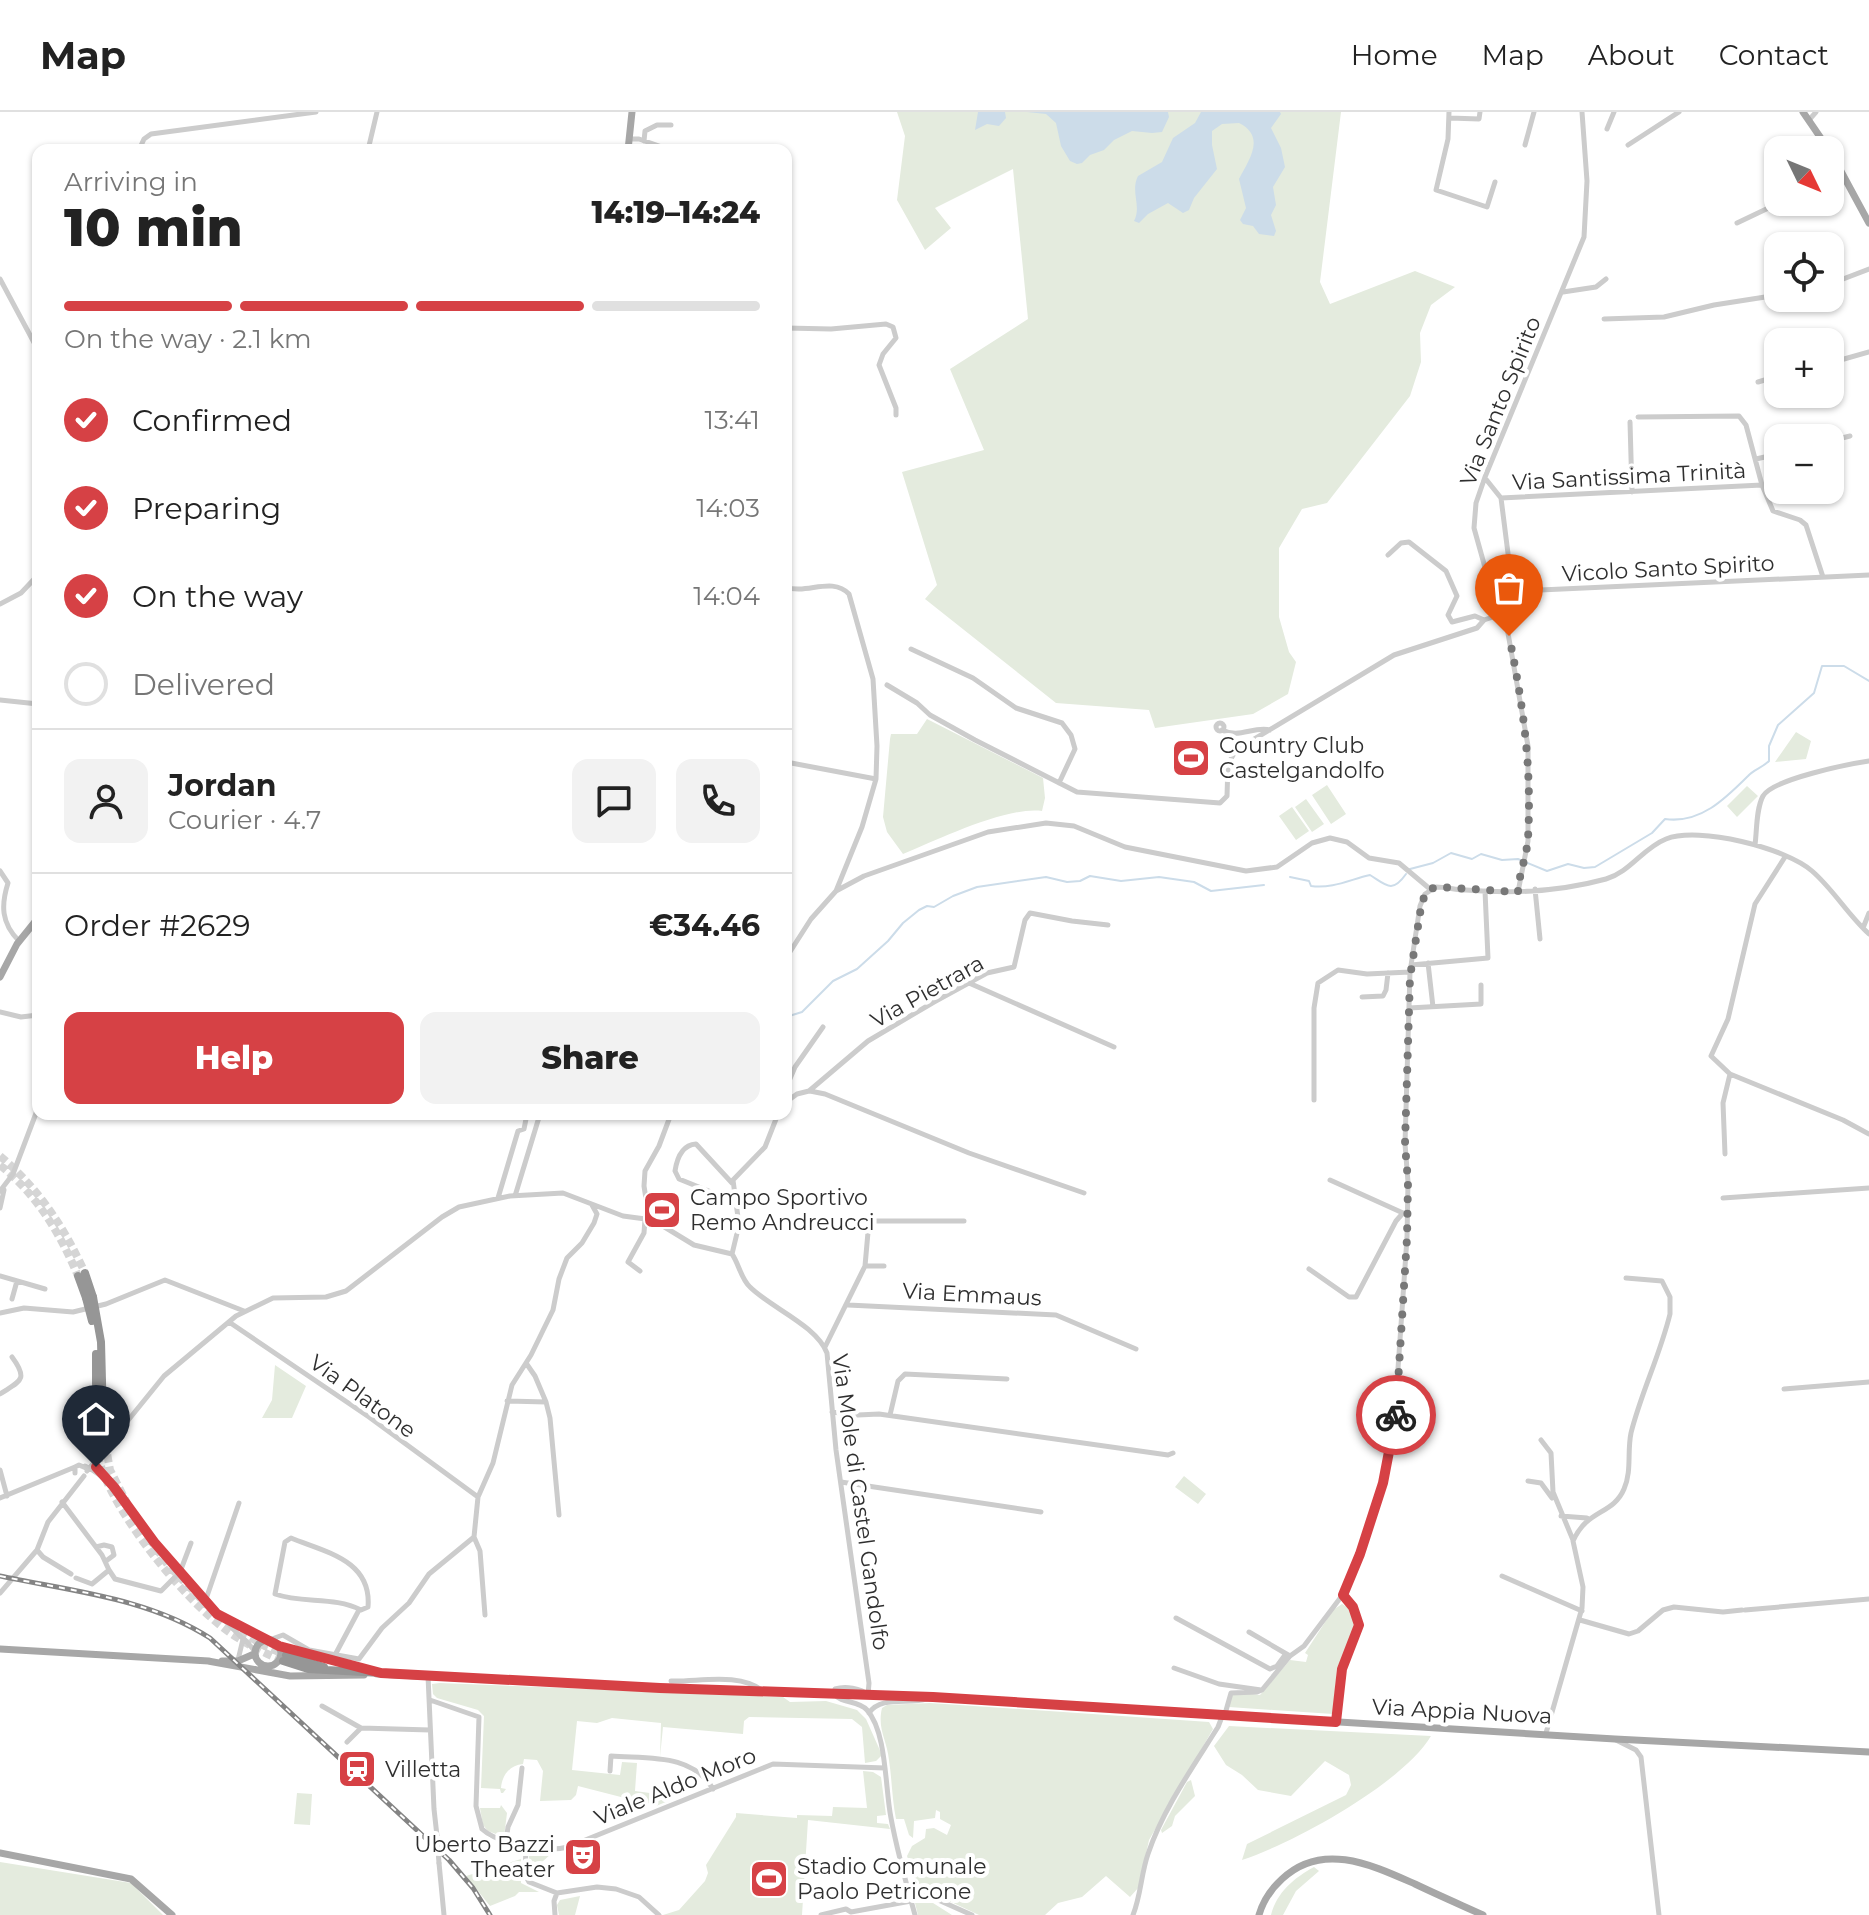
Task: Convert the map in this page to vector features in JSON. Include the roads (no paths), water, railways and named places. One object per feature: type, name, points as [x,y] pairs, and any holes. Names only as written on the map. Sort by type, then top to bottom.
[{"type":"highway","points":[[82,1275],[101,1342],[100,1431]]},
{"type":"highway","points":[[285,1658],[308,1669],[381,1673]]},
{"type":"main road","points":[[629,144],[632,112]]},
{"type":"main road","points":[[1803,112],[1820,136]]},
{"type":"main road","points":[[1844,177],[1869,223]]},
{"type":"main road","points":[[0,977],[2,965],[32,925]]},
{"type":"main road","points":[[253,1669],[270,1666],[280,1657],[278,1645],[268,1640],[259,1643],[254,1652],[260,1664],[270,1666],[309,1677]]},
{"type":"main road","name":"Via Appia Nuova","points":[[278,1645],[381,1673]]},
{"type":"main road","name":"Via Appia Nuova","points":[[0,1649],[208,1661],[238,1661],[254,1652]]},
{"type":"main road","name":"Via Appia Nuova","points":[[208,1661],[309,1677],[381,1673],[660,1688],[933,1697],[1869,1752]]},
{"type":"main road","points":[[0,1853],[131,1879],[172,1915]]},
{"type":"main road","points":[[1259,1915],[1270,1893],[1290,1872],[1309,1862],[1335,1858],[1379,1868],[1483,1915]]},
{"type":"street","points":[[142,144],[151,134],[316,112]]},
{"type":"street","points":[[369,144],[377,112]]},
{"type":"street","points":[[1480,112],[1479,119],[1450,115],[1444,161],[1436,190],[1487,207],[1495,182]]},
{"type":"street","points":[[1525,145],[1534,112]]},
{"type":"street","name":"Via Santo Spirito","points":[[1518,892],[1529,834],[1528,746],[1505,613],[1481,558],[1474,528],[1476,503],[1581,248],[1585,227],[1587,165],[1582,112]]},
{"type":"street","points":[[1607,129],[1614,112]]},
{"type":"street","points":[[1628,145],[1679,112]]},
{"type":"street","points":[[1809,120],[1816,112]]},
{"type":"street","points":[[646,142],[645,131],[648,128],[671,125]]},
{"type":"street","points":[[638,144],[652,144]]},
{"type":"street","points":[[1737,223],[1764,210]]},
{"type":"street","points":[[1844,279],[1869,269]]},
{"type":"street","points":[[0,279],[32,339]]},
{"type":"street","points":[[1562,292],[1596,287],[1606,279]]},
{"type":"street","points":[[1604,319],[1669,316],[1764,297]]},
{"type":"street","points":[[792,328],[831,329],[886,324],[893,327],[896,338],[883,354],[879,365],[896,415]]},
{"type":"street","points":[[1844,359],[1869,352]]},
{"type":"street","points":[[1758,382],[1764,380]]},
{"type":"street","points":[[1638,417],[1737,415],[1745,423],[1762,485]]},
{"type":"street","points":[[1630,422],[1632,492]]},
{"type":"street","points":[[1844,438],[1850,436]]},
{"type":"street","points":[[1756,459],[1764,457]]},
{"type":"street","name":"Via Santissima Trinità","points":[[1485,477],[1501,498],[1762,485],[1773,511],[1804,523],[1823,577]]},
{"type":"street","name":"Vicolo Santo Spirito","points":[[1501,498],[1512,585],[1517,591],[1869,575]]},
{"type":"street","points":[[1388,555],[1402,542],[1414,544],[1446,571],[1451,580],[1457,598],[1448,615],[1449,620],[1455,622],[1475,616],[1484,620]]},
{"type":"street","points":[[0,604],[21,593],[32,581]]},
{"type":"street","points":[[792,589],[837,586],[846,591],[852,600],[874,685],[876,779],[866,817],[836,891],[811,919],[792,949]]},
{"type":"street","points":[[887,685],[933,717],[1059,783],[1088,794],[1223,803],[1228,794],[1228,767],[1232,755],[1394,655],[1477,628],[1484,620],[1505,613]]},
{"type":"street","points":[[911,649],[973,678],[1016,708],[1064,725],[1075,749],[1059,783]]},
{"type":"street","points":[[0,700],[32,703]]},
{"type":"street","points":[[1222,730],[1228,734],[1242,734],[1264,728],[1270,730]]},
{"type":"street","points":[[1755,845],[1762,799],[1769,789],[1869,761]]},
{"type":"street","points":[[792,763],[876,779]]},
{"type":"street","points":[[836,891],[864,876],[988,832],[1046,823],[1074,826],[1122,846],[1241,871],[1277,867],[1309,845],[1326,838],[1345,841],[1369,858],[1396,862],[1430,889]]},
{"type":"street","points":[[1133,1915],[1155,1836],[1218,1727],[1231,1693],[1262,1690],[1290,1656],[1302,1649],[1343,1595],[1360,1554],[1393,1441],[1402,1301],[1410,972],[1424,896],[1430,889],[1439,887],[1518,892],[1607,879],[1652,847],[1680,836],[1709,836],[1755,845],[1813,872],[1869,934]]},
{"type":"street","points":[[1785,857],[1756,901],[1730,1013],[1711,1052],[1712,1058],[1730,1074],[1869,1134]]},
{"type":"street","points":[[0,871],[8,883],[2,895],[4,917],[19,941]]},
{"type":"street","points":[[1535,889],[1540,939]]},
{"type":"street","points":[[1411,965],[1488,958],[1485,891]]},
{"type":"street","name":"Via Pietrara","points":[[792,1098],[809,1091],[868,1041],[989,972],[1015,967],[1025,921],[1032,913],[1108,925]]},
{"type":"street","points":[[1863,928],[1869,913]]},
{"type":"street","points":[[1428,963],[1433,1007]]},
{"type":"street","points":[[1314,1100],[1314,1008],[1318,983],[1338,970],[1367,974],[1410,972]]},
{"type":"street","points":[[1362,997],[1383,996],[1388,973]]},
{"type":"street","points":[[968,983],[1114,1047]]},
{"type":"street","points":[[1409,1008],[1481,1004],[1481,985]]},
{"type":"street","points":[[0,1012],[21,1017],[32,1016]]},
{"type":"street","points":[[792,1074],[823,1027]]},
{"type":"street","points":[[1725,1154],[1723,1103],[1730,1074]]},
{"type":"street","points":[[809,1091],[822,1093],[969,1153],[1084,1193]]},
{"type":"street","points":[[0,1208],[2,1190],[13,1174],[33,1120]]},
{"type":"street","points":[[498,1199],[518,1131],[524,1129],[526,1120]]},
{"type":"street","points":[[515,1196],[538,1120]]},
{"type":"street","points":[[640,1271],[628,1262],[644,1233],[647,1219],[645,1171],[661,1143],[669,1120]]},
{"type":"street","points":[[732,1183],[737,1173],[768,1143],[776,1120]]},
{"type":"street","points":[[82,1471],[95,1460],[164,1376],[244,1311],[273,1298],[326,1297],[346,1291],[451,1211],[515,1196],[563,1193],[626,1217],[662,1223],[694,1245],[732,1254],[739,1231],[736,1202],[732,1183],[698,1145],[687,1146],[681,1153],[675,1169],[678,1178],[736,1202]]},
{"type":"street","points":[[1330,1180],[1405,1213]]},
{"type":"street","points":[[1723,1198],[1869,1188]]},
{"type":"street","points":[[485,1615],[479,1549],[474,1537],[478,1497],[493,1463],[513,1382],[556,1305],[559,1279],[566,1260],[581,1245],[596,1220],[592,1204]]},
{"type":"street","points":[[1309,1269],[1349,1297],[1356,1297],[1375,1258],[1405,1213]]},
{"type":"street","points":[[825,1347],[865,1266],[868,1224],[871,1220],[964,1221]]},
{"type":"street","name":"Via Mole di Castel Gandolfo","points":[[732,1254],[747,1285],[807,1329],[825,1347],[869,1678],[868,1695]]},
{"type":"street","points":[[865,1266],[884,1266]]},
{"type":"street","points":[[0,1276],[45,1289]]},
{"type":"street","points":[[1573,1541],[1588,1519],[1614,1503],[1624,1489],[1632,1432],[1670,1314],[1670,1297],[1662,1281],[1626,1278]]},
{"type":"street","points":[[0,1313],[24,1308],[70,1312],[100,1306],[165,1280],[244,1311]]},
{"type":"street","points":[[12,1299],[17,1281]]},
{"type":"street","name":"Via Emmaus","points":[[848,1305],[1054,1314],[1136,1349]]},
{"type":"street","name":"Via Platone","points":[[229,1322],[369,1417],[478,1497]]},
{"type":"street","points":[[0,1394],[22,1376],[22,1370],[12,1357]]},
{"type":"street","points":[[526,1363],[535,1376],[549,1415],[559,1515]]},
{"type":"street","points":[[890,1415],[898,1381],[906,1374],[1007,1379]]},
{"type":"street","points":[[1784,1389],[1869,1382]]},
{"type":"street","points":[[507,1401],[546,1402]]},
{"type":"street","points":[[832,1412],[890,1415],[1085,1445],[1168,1455],[1173,1453]]},
{"type":"street","points":[[1541,1440],[1552,1456],[1553,1492],[1573,1541],[1583,1587],[1580,1620],[1546,1733]]},
{"type":"street","points":[[0,1593],[37,1550],[46,1527],[82,1471],[101,1452]]},
{"type":"street","points":[[95,1460],[100,1473],[180,1572],[254,1652]]},
{"type":"street","points":[[0,1470],[3,1497],[61,1474],[82,1471],[100,1473]]},
{"type":"street","points":[[82,1471],[106,1479]]},
{"type":"street","points":[[1528,1481],[1546,1486],[1556,1501]]},
{"type":"street","points":[[841,1482],[1041,1512]]},
{"type":"street","points":[[62,1502],[106,1561],[115,1579],[161,1591],[180,1572],[191,1543]]},
{"type":"street","points":[[205,1602],[239,1503]]},
{"type":"street","points":[[1561,1516],[1588,1519]]},
{"type":"street","points":[[280,1635],[307,1649],[355,1660],[362,1657],[382,1628],[407,1606],[429,1574],[474,1537]]},
{"type":"street","points":[[287,1539],[343,1558],[353,1565],[361,1577],[369,1602],[366,1609],[359,1610],[340,1602],[275,1594],[287,1539]]},
{"type":"street","points":[[96,1547],[112,1547],[114,1555],[106,1561]]},
{"type":"street","points":[[37,1550],[43,1557],[92,1584],[109,1570]]},
{"type":"street","points":[[1502,1576],[1582,1611]]},
{"type":"street","points":[[1336,1722],[1342,1669],[1359,1625],[1353,1607],[1343,1595]]},
{"type":"street","points":[[1580,1620],[1629,1634],[1638,1631],[1663,1610],[1674,1607],[1723,1612],[1869,1599]]},
{"type":"street","points":[[335,1655],[359,1610]]},
{"type":"street","points":[[217,1614],[268,1640],[280,1635]]},
{"type":"street","points":[[1176,1618],[1270,1669],[1277,1666],[1285,1655],[1290,1656]]},
{"type":"street","points":[[1249,1632],[1290,1656]]},
{"type":"street","points":[[278,1645],[280,1635]]},
{"type":"street","points":[[238,1661],[243,1639]]},
{"type":"street","points":[[1174,1668],[1219,1684],[1262,1690]]},
{"type":"street","points":[[428,1675],[434,1809],[444,1915]]},
{"type":"street","points":[[671,1681],[733,1680],[754,1684],[763,1691]]},
{"type":"street","points":[[834,1693],[837,1698],[859,1704],[870,1715],[885,1768],[893,1828],[915,1915]]},
{"type":"street","points":[[870,1715],[880,1703],[914,1702],[933,1697]]},
{"type":"street","points":[[430,1700],[479,1717],[478,1822],[488,1834],[506,1841],[508,1827],[518,1805],[522,1768]]},
{"type":"street","points":[[322,1706],[361,1728],[430,1730]]},
{"type":"street","points":[[347,1742],[361,1728]]},
{"type":"street","points":[[1615,1739],[1621,1745],[1636,1750],[1641,1757],[1659,1915]]},
{"type":"street","points":[[610,1771],[611,1756],[679,1762],[699,1770],[713,1789]]},
{"type":"street","name":"Viale Aldo Moro","points":[[506,1841],[548,1850],[563,1848],[779,1763],[885,1768]]},
{"type":"street","points":[[526,1845],[526,1879],[557,1893],[612,1888],[639,1897],[659,1915]]},
{"type":"street","points":[[555,1915],[557,1893]]},
{"type":"street","points":[[821,1915],[911,1901],[923,1895],[930,1895],[972,1915]]},
{"type":"water","points":[[978,112],[1005,112],[1006,118],[999,126],[987,124],[975,130]]},
{"type":"water","points":[[1027,112],[1168,112],[1169,117],[1162,132],[1132,131],[1077,164],[1070,161],[1061,146],[1056,123],[1046,114]]},
{"type":"water","points":[[1201,112],[1280,112],[1271,128],[1281,148],[1285,167],[1273,187],[1276,205],[1271,215],[1276,231],[1274,236],[1259,234],[1253,226],[1240,220],[1246,208],[1239,179],[1254,142],[1252,135],[1239,123],[1222,124],[1212,131],[1217,169],[1194,198],[1189,210],[1183,213],[1168,203],[1139,223],[1134,221],[1138,176],[1162,162],[1173,138],[1195,123]]},
{"type":"waterway","points":[[1410,869],[1433,863],[1451,853],[1472,859],[1481,854],[1502,860],[1518,859],[1547,871],[1568,864],[1595,867],[1652,833],[1665,819],[1690,818],[1711,808],[1769,761],[1769,746],[1778,725],[1814,693],[1822,666],[1844,666],[1869,681]]},
{"type":"waterway","points":[[1290,877],[1309,881],[1311,886],[1319,887],[1370,875],[1393,886],[1406,874]]},
{"type":"waterway","points":[[792,1015],[802,1012],[833,981],[857,969],[919,910],[934,907],[977,887],[1046,877],[1067,882],[1080,881],[1090,876],[1121,881],[1159,877],[1194,882],[1211,891],[1264,885]]},
{"type":"tunnel","points":[[0,1156],[27,1182],[49,1210],[85,1273]]},
{"type":"tunnel","points":[[0,1165],[25,1189],[46,1216],[78,1276]]},
{"type":"tunnel","points":[[97,1431],[98,1456],[105,1478],[117,1502],[151,1552],[191,1599],[229,1632],[283,1661]]},
{"type":"tunnel","points":[[103,1431],[110,1470],[127,1503]]},
{"type":"tunnel","points":[[149,1538],[168,1565],[208,1606]]},
{"type":"tunnel","points":[[230,1625],[286,1655]]},
{"type":"railway","points":[[0,1576],[135,1605],[186,1624],[210,1638],[449,1860],[473,1888],[490,1915]]},
{"type":"place","name":"Country Club Castelgandolfo","points":[[1191,758]]},
{"type":"place","name":"Campo Sportivo Remo Andreucci","points":[[662,1210]]},
{"type":"place","name":"Villetta","points":[[357,1769]]},
{"type":"place","name":"Uberto Bazzi Theater","points":[[583,1857]]},
{"type":"place","name":"Stadio Comunale Paolo Petricone","points":[[769,1879]]}]
